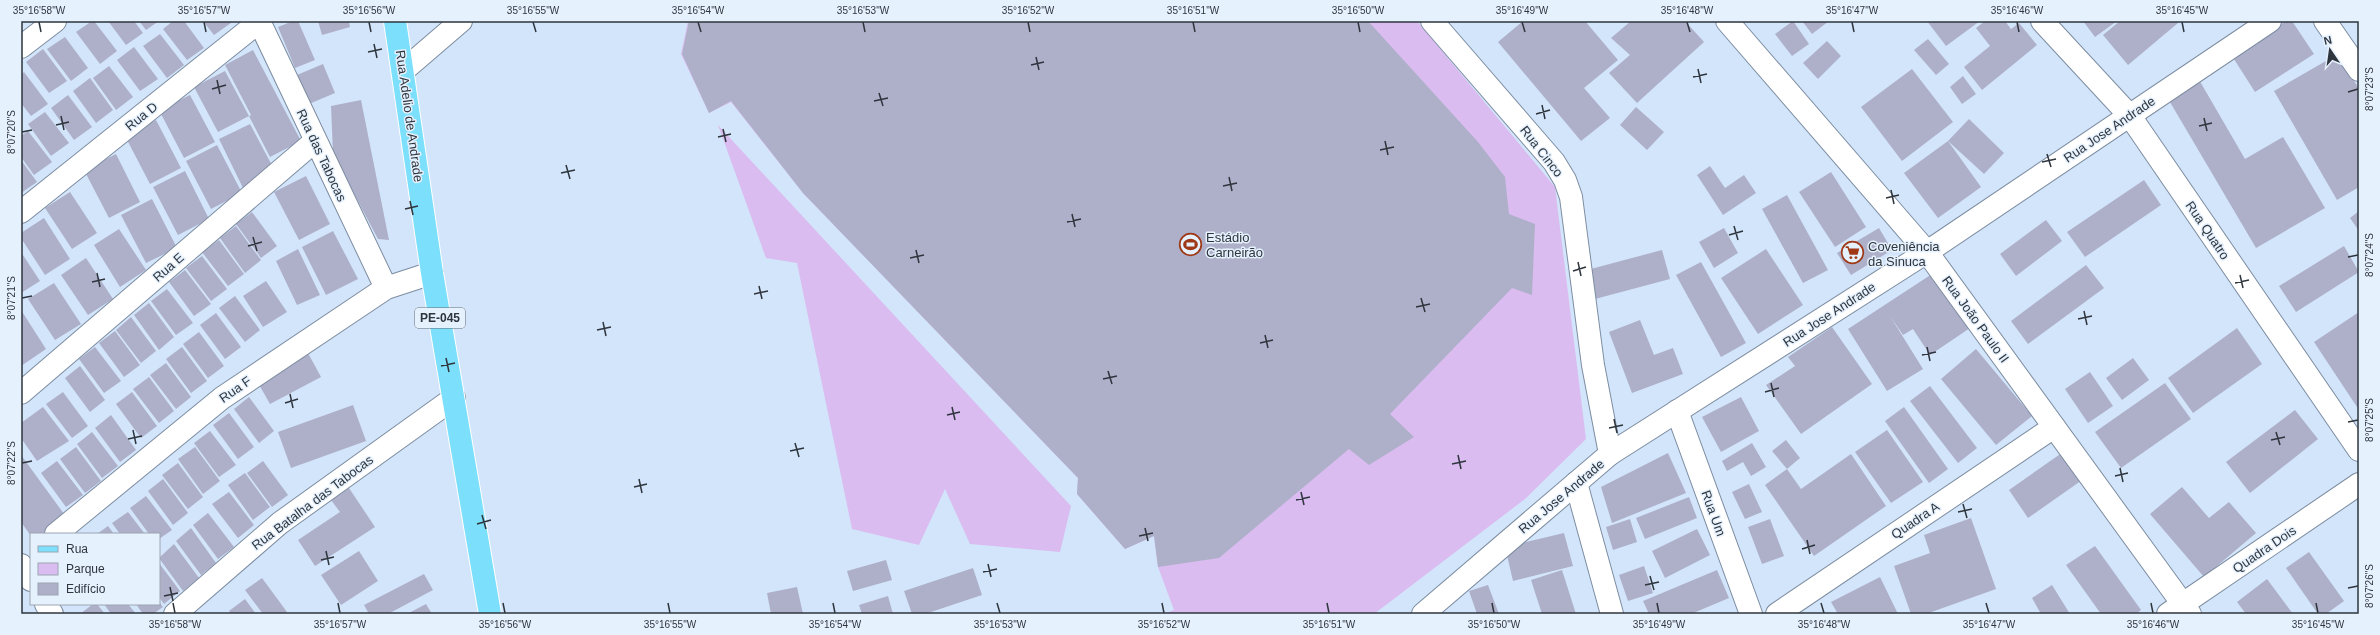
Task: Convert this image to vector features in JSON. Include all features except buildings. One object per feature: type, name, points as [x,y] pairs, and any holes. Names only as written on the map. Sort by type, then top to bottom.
[{"type":"main road","name":"Rua Adelio de Andrade","points":[[395,21],[404,70],[432,273],[490,614]]},
{"type":"street","points":[[21,47],[55,21]]},
{"type":"street","name":"Rua das Tabocas","points":[[260,21],[386,288]]},
{"type":"street","name":"Rua D","points":[[21,212],[260,21]]},
{"type":"street","points":[[404,70],[461,21]]},
{"type":"street","name":"Rua Cinco","points":[[1432,21],[1554,162],[1565,180],[1571,197],[1593,365],[1610,454]]},
{"type":"street","name":"Rua João Paulo II","points":[[1726,21],[1927,252],[2054,427],[2181,611]]},
{"type":"street","name":"Rua Quatro","points":[[2042,21],[2130,116],[2359,450]]},
{"type":"street","name":"Rua Jose Andrade","points":[[1423,614],[1610,454],[1927,252],[2270,21]]},
{"type":"street","points":[[2325,21],[2359,70]]},
{"type":"street","name":"Rua E","points":[[21,393],[316,141]]},
{"type":"street","name":"Rua F","points":[[57,533],[222,398],[386,288],[432,273]]},
{"type":"street","name":"Rua Batalha das Tabocas","points":[[175,614],[280,523],[454,398]]},
{"type":"street","name":"Rua Um","points":[[1677,411],[1752,614]]},
{"type":"street","name":"Quadra A","points":[[1777,614],[2054,427]]},
{"type":"street","points":[[1576,483],[1612,614]]},
{"type":"street","name":"Quadra Dois","points":[[2181,611],[2359,484]]},
{"type":"street","points":[[30,556],[21,564],[30,578]]},
{"type":"street","points":[[47,605],[52,614]]},
{"type":"green space","points":[[688,21],[1417,21],[1555,187],[1586,439],[1525,499],[1374,614],[1164,614],[1174,610],[1158,567],[1154,536],[1125,549],[1077,494],[1078,478],[803,193],[731,102],[709,113],[681,54]]},
{"type":"green space","points":[[718,125],[1071,506],[1060,552],[970,544],[945,489],[919,545],[852,529],[797,263],[766,258]]},
{"type":"place","name":"Estádio Carneirão","points":[[1190,244]]},
{"type":"place","name":"Coveniência da Sinuca","points":[[1853,253]]}]
